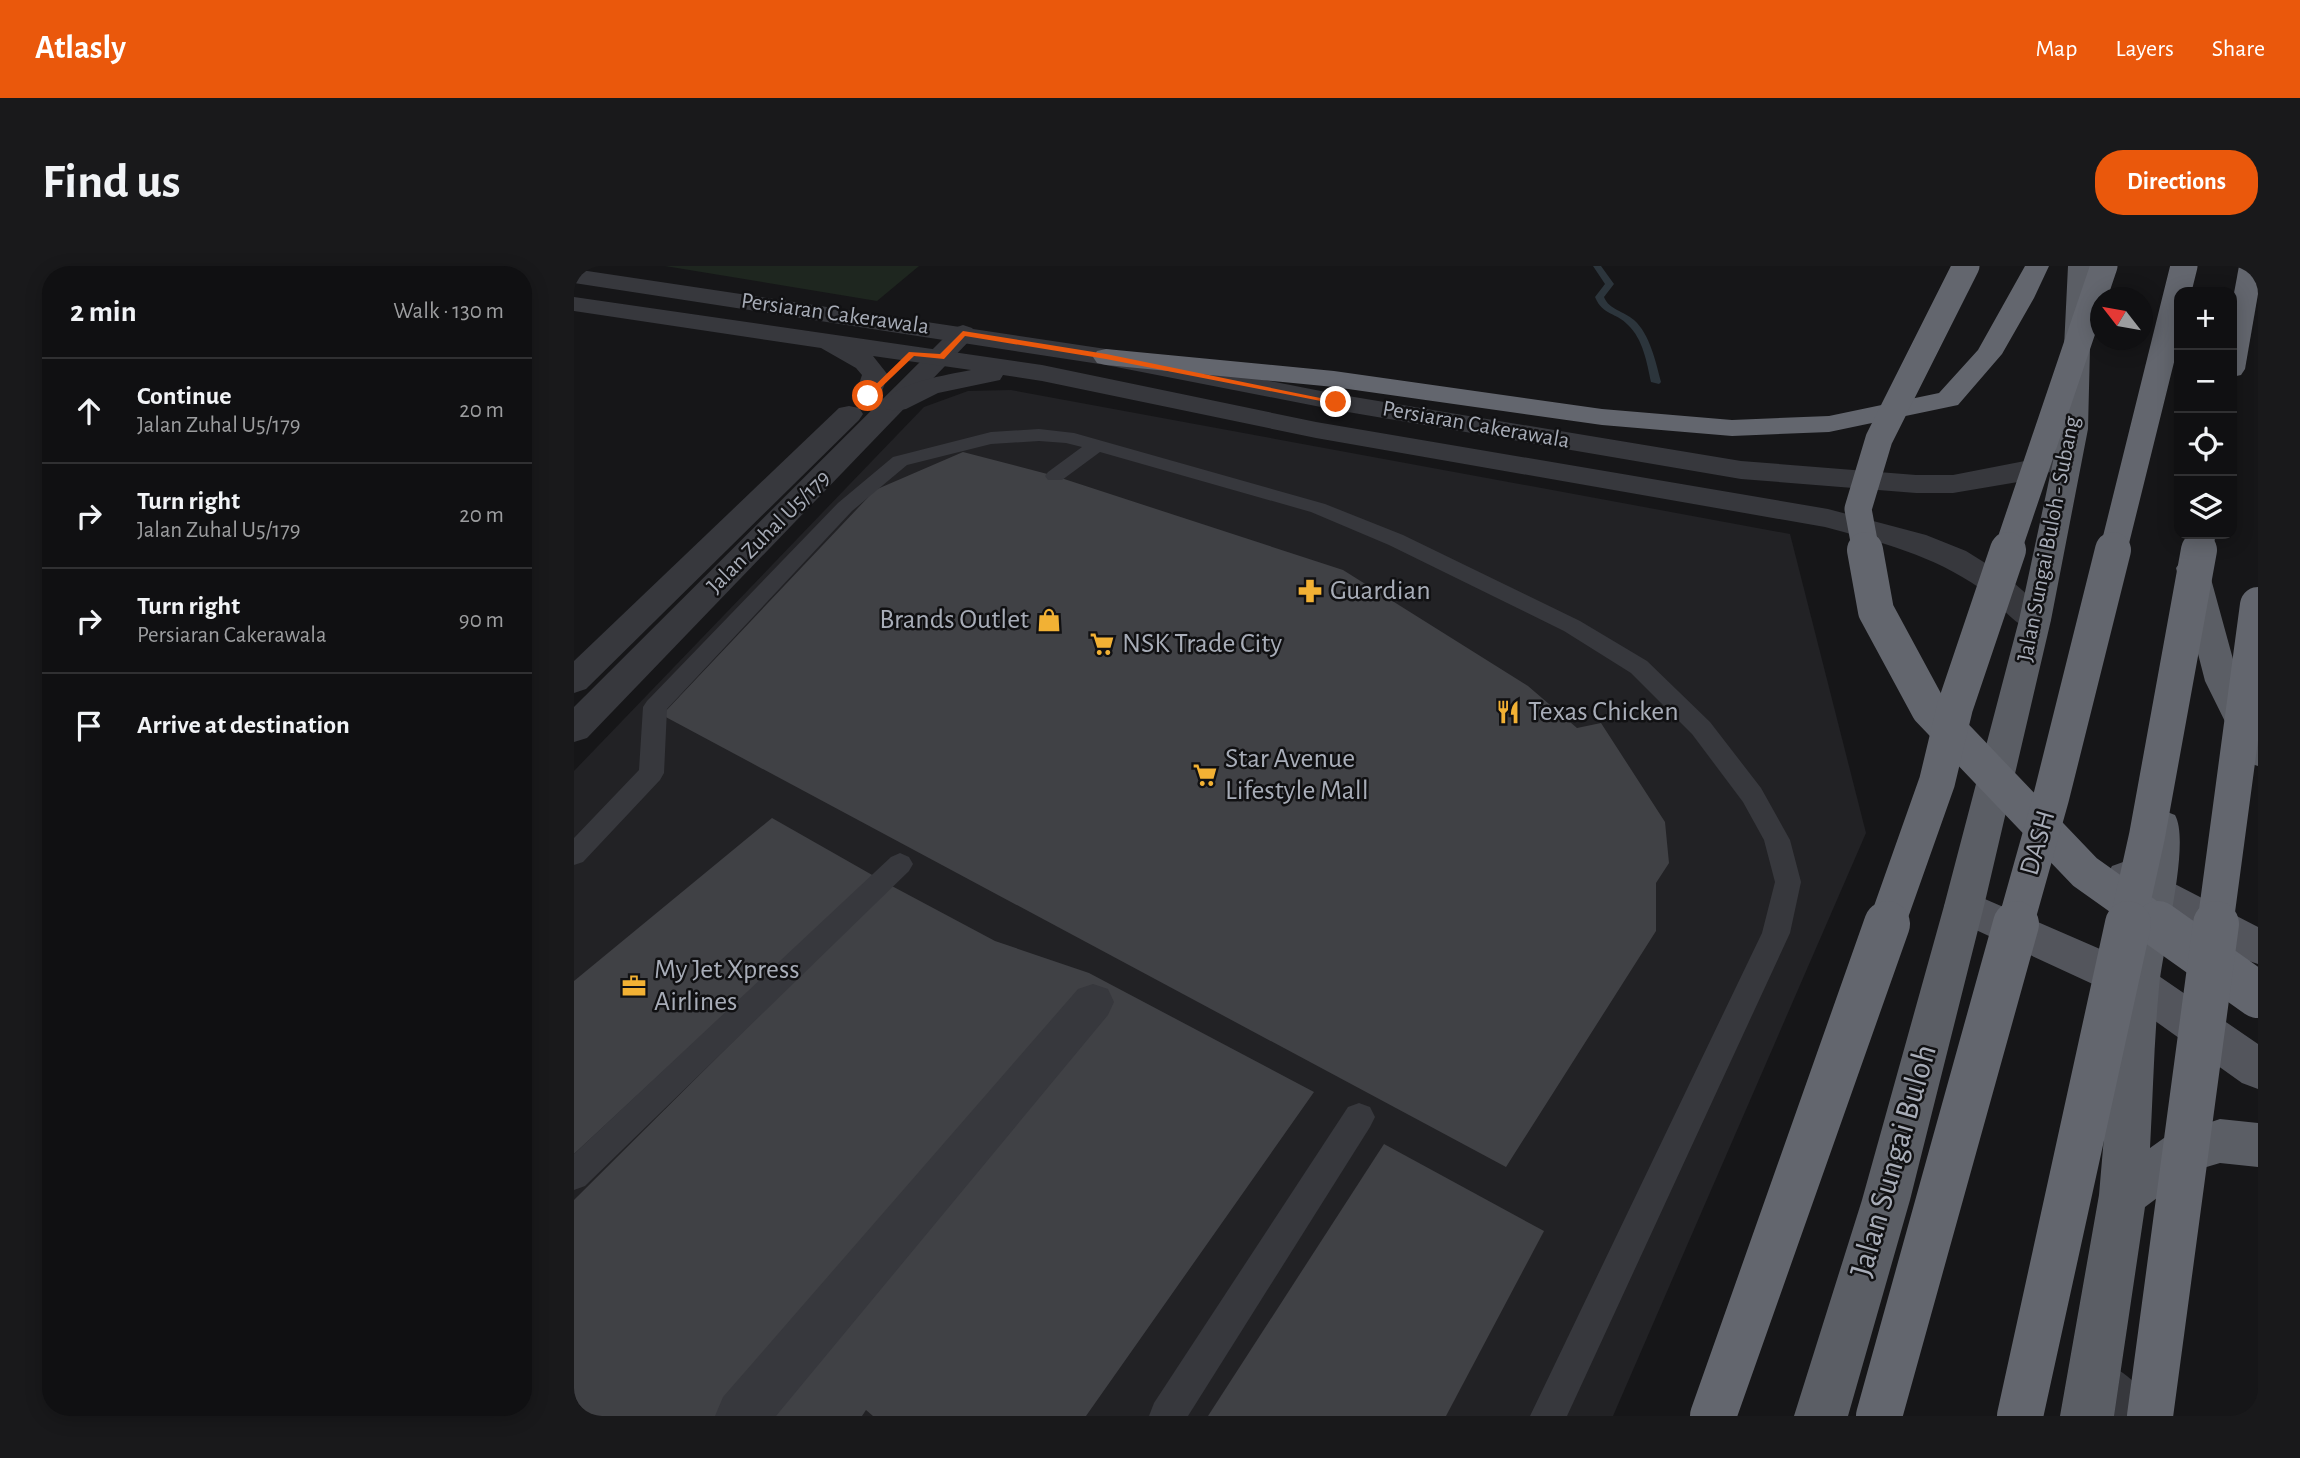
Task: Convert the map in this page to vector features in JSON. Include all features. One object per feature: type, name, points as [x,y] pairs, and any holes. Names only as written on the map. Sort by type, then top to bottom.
[{"type":"highway","points":[[1966,266],[1879,439],[1858,509],[1877,611],[1929,709],[2085,872],[2258,995]]},
{"type":"highway","points":[[1106,356],[1334,379],[1602,417],[1732,428],[1829,424],[1948,399],[1989,354],[2022,298],[2037,266]]},
{"type":"highway","name":"Jalan Sungai Buloh - Subang","points":[[1965,906],[2035,620],[2074,429],[2080,266]]},
{"type":"highway","points":[[1713,1416],[1937,782],[1955,707],[2104,266]]},
{"type":"highway","points":[[2184,266],[2187,287]]},
{"type":"highway","name":"DASH","points":[[1879,1416],[2051,798],[2184,266]]},
{"type":"highway","points":[[2235,350],[2250,266]]},
{"type":"highway","points":[[2194,541],[2221,681],[2258,753]]},
{"type":"highway","points":[[2090,1399],[2123,1195],[2138,985],[2155,892],[2194,541]]},
{"type":"highway","points":[[2020,1416],[2147,836],[2194,541]]},
{"type":"highway","points":[[2150,1416],[2258,605]]},
{"type":"highway","name":"Jalan Sungai Buloh","points":[[1821,1416],[1885,1200],[1965,906]]},
{"type":"highway","points":[[2123,1195],[2180,1153],[2220,1141],[2258,1144]]},
{"type":"main road","points":[[1989,809],[2258,947]]},
{"type":"main road","points":[[1965,906],[2138,985],[2258,1069]]},
{"type":"street","name":"Persiaran Cakerawala","points":[[574,276],[1106,356],[1336,402],[1741,470],[1916,484],[1953,484],[2018,473],[2040,466],[2074,429]]},
{"type":"street","name":"Persiaran Cakerawala","points":[[574,303],[1042,373],[1302,428],[1828,518],[1915,542],[1955,558],[1995,583],[2035,620]]},
{"type":"street","name":"Jalan Zuhal U5/179","points":[[595,716],[882,400],[912,354],[935,329]]},
{"type":"street","name":"Jalan Zuhal U5/179","points":[[574,681],[882,400],[942,357],[963,333]]},
{"type":"street","points":[[808,338],[865,362],[875,375],[882,400],[957,379],[992,374],[1042,373]]},
{"type":"street","points":[[742,1416],[1093,1002]]},
{"type":"street","points":[[2090,1399],[2132,1416]]},
{"type":"lane","points":[[574,855],[651,773],[655,707],[845,507],[900,461],[991,438],[1039,435],[1067,437],[1318,508],[1396,540],[1572,626],[1639,667],[1701,727],[1752,795],[1777,840],[1788,883],[1776,933],[1548,1416]]},
{"type":"lane","points":[[1055,476],[1097,446]]},
{"type":"lane","points":[[574,1175],[900,864]]},
{"type":"lane","points":[[1167,1416],[1359,1117]]},
{"type":"shaded area","points":[[665,266],[919,266],[877,301]]},
{"type":"shaded area","points":[[1011,390],[1790,534],[1866,833],[1613,1416],[574,1416],[574,771],[924,407],[968,391]]},
{"type":"building","name":"Star Avenue Lifestyle Mall","points":[[963,452],[1055,476],[1343,570],[1528,686],[1577,728],[1601,723],[1665,822],[1669,863],[1656,883],[1656,931],[1506,1167],[662,715],[875,490]]},
{"type":"building","points":[[772,818],[874,876],[574,1154],[574,981]]},
{"type":"building","points":[[890,885],[995,941],[1089,973],[1314,1092],[1086,1416],[873,1416],[866,1410],[862,1416],[591,1416],[574,1410],[574,1200]]},
{"type":"building","points":[[1384,1144],[1544,1231],[1446,1416],[1208,1416]]},
{"type":"waterway","points":[[1597,266],[1610,284],[1599,297],[1603,306],[1632,323],[1649,352],[1656,382]]},
{"type":"place","name":"Guardian","points":[[1310,591]]},
{"type":"place","name":"Brands Outlet","points":[[1049,620]]},
{"type":"place","name":"NSK Trade City","points":[[1102,644]]},
{"type":"place","name":"Texas Chicken","points":[[1508,712]]},
{"type":"place","name":"Star Avenue Lifestyle Mall","points":[[1205,775]]},
{"type":"place","name":"My Jet Xpress Airlines","points":[[634,986]]},
{"type":"route","points":[[868,396],[912,354],[942,357],[963,333],[1106,356],[1336,402]]}]
